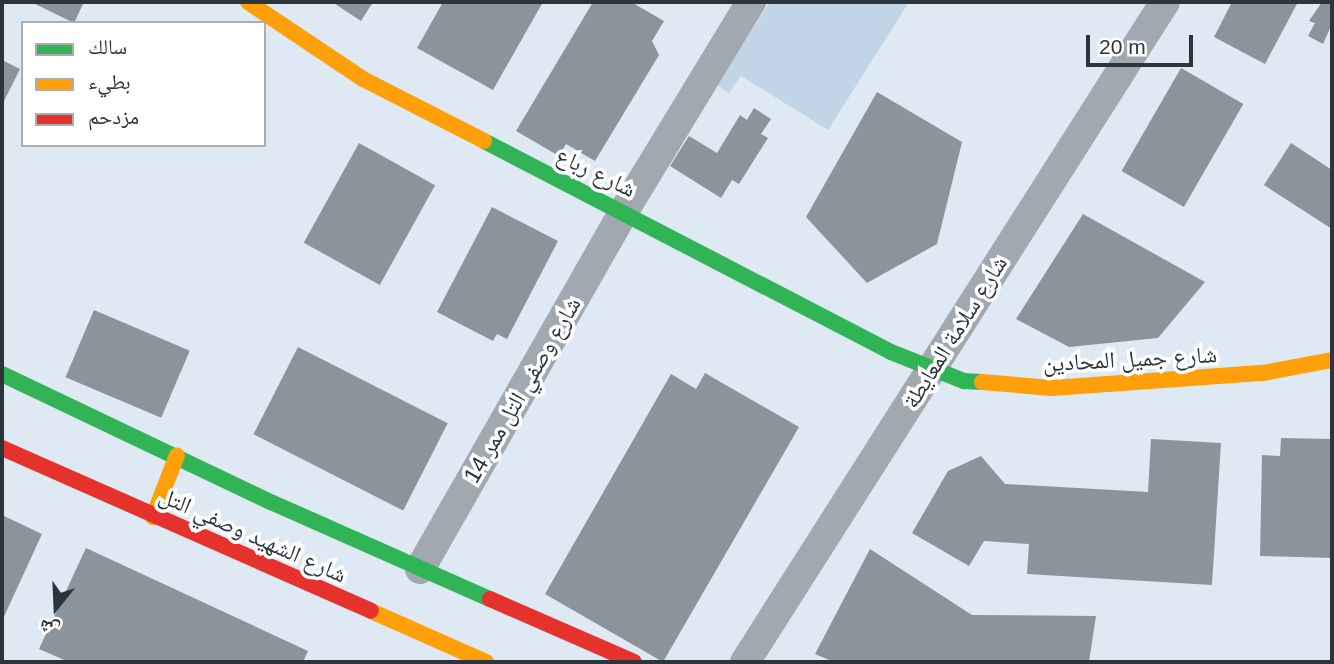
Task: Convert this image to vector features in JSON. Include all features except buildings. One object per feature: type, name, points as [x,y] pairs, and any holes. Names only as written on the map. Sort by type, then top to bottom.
[{"type":"main road","name":"شارع رباع","points":[[248,2],[363,79],[931,370]]},
{"type":"main road","name":"شارع جميل المحادين","points":[[931,370],[964,381],[1052,388],[1263,373],[1332,360]]},
{"type":"main road","name":"شارع الشهيد وصفي التل","points":[[2,374],[420,569],[634,662]]},
{"type":"main road","name":"شارع الشهيد وصفي التل","points":[[2,448],[486,662]]},
{"type":"main road","points":[[153,517],[177,455]]},
{"type":"street","name":"شارع وصفي التل ممر 14","points":[[420,569],[624,211],[751,2]]},
{"type":"street","name":"شارع سلامة المعايطة","points":[[745,662],[1165,2]]},
{"type":"shaded area","points":[[770,2],[909,2],[828,130],[741,76],[729,93],[717,85]]},
{"type":"traffic: fast","points":[[484,141],[891,352],[964,381],[982,382]]},
{"type":"traffic: fast","points":[[2,374],[273,503],[490,599]]},
{"type":"traffic: slow","points":[[248,2],[363,79],[484,141]]},
{"type":"traffic: slow","points":[[982,382],[1052,388],[1263,373],[1332,360]]},
{"type":"traffic: slow","points":[[153,517],[177,455]]},
{"type":"traffic: slow","points":[[371,611],[486,662]]},
{"type":"traffic: jam","points":[[2,448],[371,611]]},
{"type":"traffic: jam","points":[[490,599],[634,662]]}]
